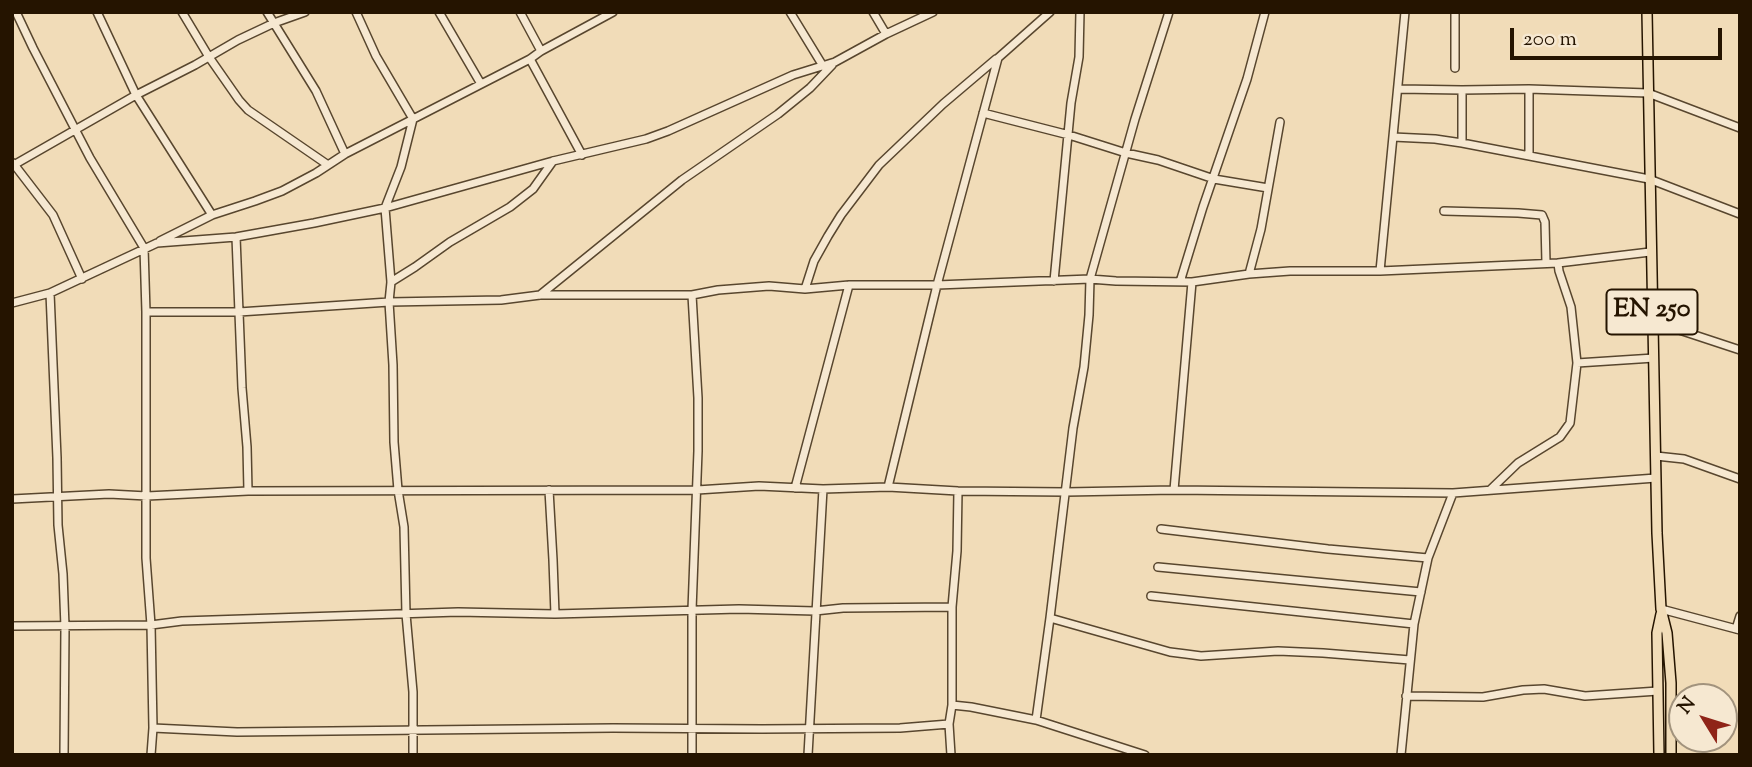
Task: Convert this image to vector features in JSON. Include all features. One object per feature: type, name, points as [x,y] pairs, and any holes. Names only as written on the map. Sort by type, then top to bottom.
[{"type":"main road","name":"EN 250","points":[[1647,12],[1650,252],[1661,610],[1657,633],[1659,755]]},
{"type":"main road","name":"EN 250","points":[[1661,610],[1667,633],[1671,683],[1671,755]]},
{"type":"street","points":[[16,12],[96,169],[144,248],[146,558],[151,625],[153,728],[151,755]]},
{"type":"street","points":[[97,12],[136,94],[212,215]]},
{"type":"street","points":[[182,12],[209,57],[248,110],[328,165]]},
{"type":"street","points":[[267,12],[316,91],[345,154]]},
{"type":"street","points":[[82,279],[52,215],[13,164],[136,94],[274,23],[305,12]]},
{"type":"street","points":[[356,12],[376,56],[413,119],[401,167],[384,208],[391,282],[389,302],[394,442],[404,527],[406,614],[413,692],[413,755]]},
{"type":"street","points":[[439,12],[481,84]]},
{"type":"street","points":[[520,12],[541,51]]},
{"type":"street","points":[[12,303],[50,293],[212,215],[282,191],[345,154],[530,59],[603,15],[613,12]]},
{"type":"street","points":[[790,12],[823,66]]},
{"type":"street","points":[[873,12],[886,34]]},
{"type":"street","points":[[156,243],[236,237],[314,223],[384,208],[553,161],[646,139],[793,75],[835,62],[933,12]]},
{"type":"street","points":[[805,289],[814,261],[828,236],[879,165],[943,104],[1050,12]]},
{"type":"street","points":[[1054,281],[1079,57],[1080,12]]},
{"type":"street","points":[[1036,720],[1073,428],[1084,367],[1090,279],[1169,12]]},
{"type":"street","points":[[1180,282],[1247,79],[1265,12]]},
{"type":"street","points":[[1380,271],[1405,12]]},
{"type":"street","points":[[1455,12],[1455,68]]},
{"type":"street","points":[[888,487],[937,285],[998,58]]},
{"type":"street","points":[[530,59],[582,155]]},
{"type":"street","points":[[540,295],[682,180],[778,114],[810,88],[835,62]]},
{"type":"street","points":[[1399,89],[1648,93],[1739,125]]},
{"type":"street","points":[[1528,155],[1529,89]]},
{"type":"street","points":[[1462,90],[1462,143]]},
{"type":"street","points":[[983,113],[1158,160],[1213,178],[1268,188]]},
{"type":"street","points":[[1249,274],[1261,229],[1280,122]]},
{"type":"street","points":[[1393,137],[1462,143],[1649,179],[1740,214]]},
{"type":"street","points":[[391,282],[450,242],[510,207],[533,189],[553,161]]},
{"type":"street","points":[[1444,211],[1542,215],[1545,222],[1546,263]]},
{"type":"street","points":[[236,237],[248,491]]},
{"type":"street","points":[[146,312],[239,312],[389,302],[501,300],[540,295],[692,295],[769,286],[805,289],[849,285],[937,285],[1090,279],[1192,282],[1290,271],[1380,271],[1558,263],[1650,252]]},
{"type":"street","points":[[1490,490],[1518,463],[1560,437],[1570,423],[1577,363],[1571,307],[1558,263]]},
{"type":"street","points":[[1174,490],[1192,282]]},
{"type":"street","points":[[795,488],[849,285]]},
{"type":"street","points":[[50,293],[57,497],[65,626],[64,755]]},
{"type":"street","points":[[692,295],[698,398],[692,610],[692,755]]},
{"type":"street","points":[[1652,321],[1740,350]]},
{"type":"street","points":[[1577,363],[1654,358]]},
{"type":"street","points":[[1656,456],[1684,459],[1740,479]]},
{"type":"street","points":[[12,499],[248,491],[697,490],[759,486],[823,489],[888,487],[958,491],[1453,493],[1656,478]]},
{"type":"street","points":[[808,755],[823,489]]},
{"type":"street","points":[[549,490],[555,614]]},
{"type":"street","points":[[951,755],[949,724],[952,705],[952,607],[957,551],[958,491]]},
{"type":"street","points":[[1401,755],[1414,624],[1428,558],[1453,493]]},
{"type":"street","points":[[1161,529],[1428,558]]},
{"type":"street","points":[[1158,567],[1422,592]]},
{"type":"street","points":[[1151,596],[1414,624]]},
{"type":"street","points":[[12,626],[151,625],[182,621],[358,614],[555,614],[776,609],[815,611],[843,608],[952,607]]},
{"type":"street","points":[[1661,610],[1738,629],[1740,616]]},
{"type":"street","points":[[1050,618],[1170,652],[1201,656],[1289,652],[1410,660]]},
{"type":"street","points":[[1406,696],[1483,697],[1544,689],[1586,696],[1658,691]]},
{"type":"street","points":[[952,705],[971,706],[1036,720],[1145,755]]},
{"type":"street","points":[[153,728],[237,732],[900,728],[949,724]]}]
